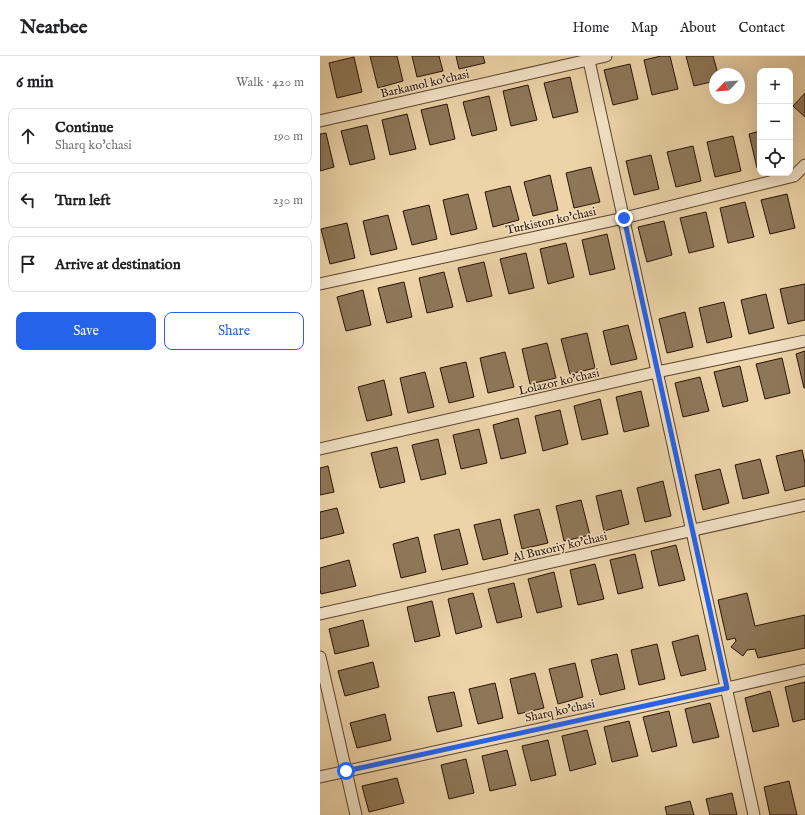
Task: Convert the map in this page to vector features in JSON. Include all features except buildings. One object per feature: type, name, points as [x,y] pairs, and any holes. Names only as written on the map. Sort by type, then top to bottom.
[{"type":"street","name":"Barkamol ko'chasi","points":[[320,121],[588,58],[606,56]]},
{"type":"street","points":[[588,58],[754,815]]},
{"type":"street","name":"Turkiston ko'chasi","points":[[320,284],[624,218],[794,176],[805,165]]},
{"type":"street","name":"Lolazor ko'chasi","points":[[320,450],[658,372],[805,341]]},
{"type":"street","name":"Al Buxoriy ko'chasi","points":[[320,614],[805,505]]},
{"type":"street","points":[[320,657],[356,815]]},
{"type":"street","name":"Sharq ko'chasi","points":[[320,777],[805,670]]},
{"type":"route","points":[[346,771],[727,688],[624,218]]}]
